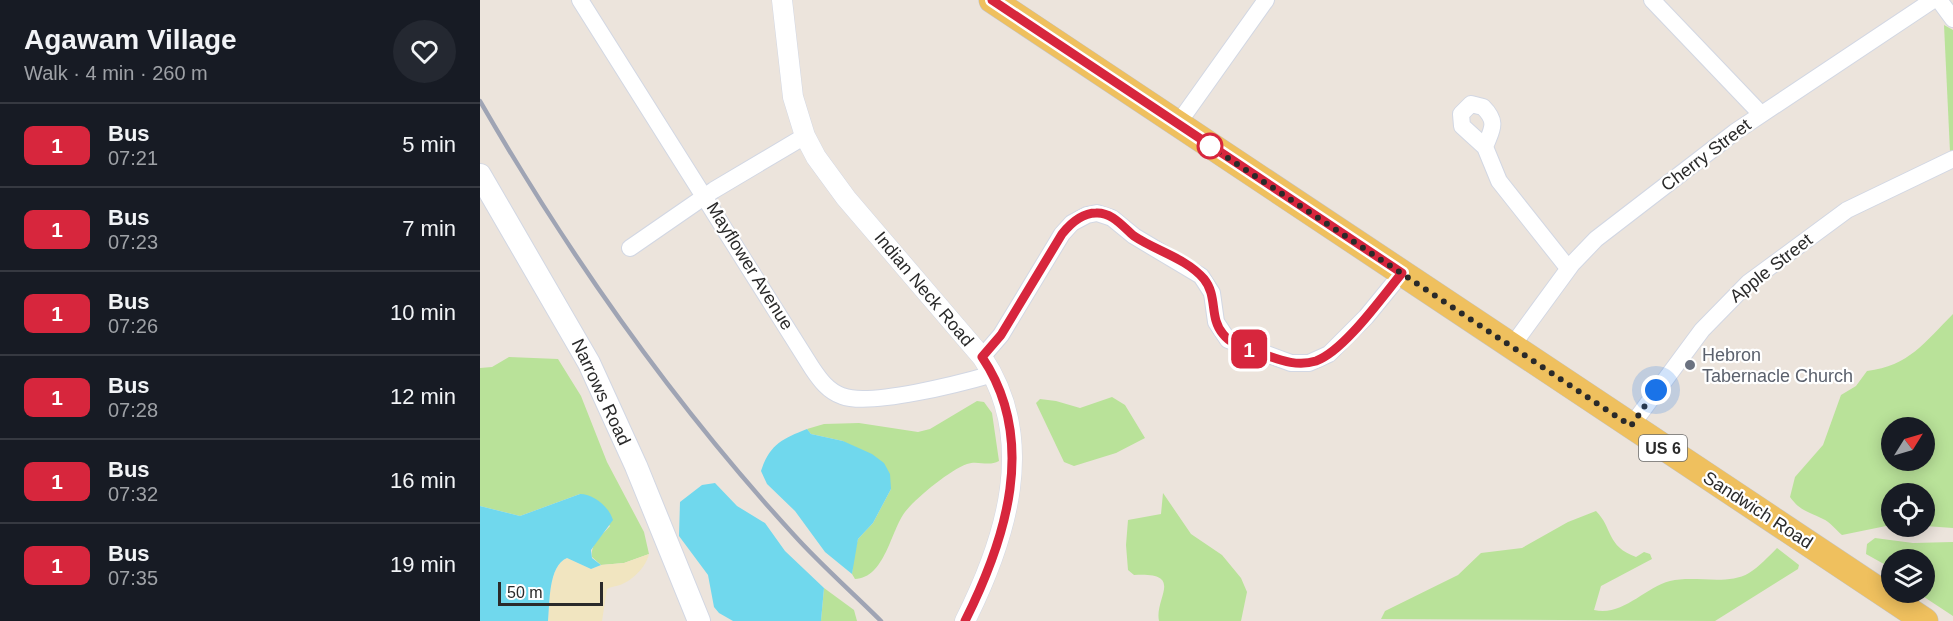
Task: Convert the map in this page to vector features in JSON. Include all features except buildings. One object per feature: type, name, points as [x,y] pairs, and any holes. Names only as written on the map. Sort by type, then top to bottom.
[{"type":"main road","name":"Sandwich Road","points":[[992,0],[1925,621]]},
{"type":"main road","name":"Narrows Road","points":[[480,175],[589,363],[636,466],[699,621]]},
{"type":"street","name":"Mayflower Avenue","points":[[580,0],[822,382],[835,393],[848,398],[874,398],[993,374]]},
{"type":"street","name":"Indian Neck Road","points":[[782,0],[791,88],[805,136],[846,198],[982,357],[993,374],[1005,401],[1012,430],[1012,479],[991,562],[965,621]]},
{"type":"street","points":[[1177,125],[1266,0]]},
{"type":"street","points":[[1652,0],[1761,114]]},
{"type":"street","name":"Cherry Street","points":[[1512,346],[1568,268],[1596,239],[1761,114],[1933,0]]},
{"type":"street","points":[[1939,0],[1953,19]]},
{"type":"street","points":[[630,248],[705,195],[805,136]]},
{"type":"street","points":[[1485,147],[1499,181],[1568,268]]},
{"type":"street","name":"Apple Street","points":[[1631,426],[1697,336],[1748,283],[1847,210],[1953,159]]},
{"type":"street","points":[[982,357],[1001,335],[1062,234],[1072,223],[1092,213],[1112,218],[1134,236],[1201,276],[1214,298],[1216,322],[1228,340],[1291,363],[1309,363],[1329,354],[1366,317],[1402,273]]},
{"type":"green space","points":[[1944,25],[1953,30],[1953,150],[1950,152]]},
{"type":"green space","points":[[1953,314],[1953,528],[1935,527],[1935,483],[1881,483],[1881,527],[1842,535],[1828,522],[1805,511],[1794,502],[1790,497],[1795,477],[1823,445],[1841,395],[1856,386],[1867,371],[1894,364],[1925,343]]},
{"type":"green space","points":[[509,357],[558,359],[581,396],[607,462],[644,532],[649,554],[624,563],[601,565],[592,557],[592,552],[597,540],[610,526],[580,494],[520,516],[480,506],[480,368],[492,367]]},
{"type":"green space","points":[[1112,397],[1125,405],[1145,438],[1116,453],[1074,466],[1064,462],[1036,403],[1040,399],[1080,408]]},
{"type":"green space","points":[[977,401],[984,402],[992,413],[999,461],[967,464],[934,485],[905,512],[874,571],[865,577],[855,579],[852,574],[858,539],[873,523],[891,489],[843,441],[811,434],[807,429],[824,424],[859,423],[918,432],[930,429]]},
{"type":"green space","points":[[1163,493],[1191,534],[1222,555],[1241,578],[1247,592],[1241,621],[1159,621],[1163,582],[1150,575],[1134,575],[1128,570],[1126,545],[1128,520],[1161,514]]},
{"type":"green space","points":[[1596,511],[1619,548],[1636,557],[1644,552],[1650,554],[1652,559],[1601,586],[1594,610],[1604,611],[1623,606],[1670,581],[1680,579],[1721,580],[1740,577],[1756,568],[1777,548],[1799,565],[1798,569],[1715,621],[1381,619],[1385,611],[1458,575],[1481,553],[1522,548],[1568,522]]},
{"type":"green space","points":[[1875,538],[1913,543],[1953,542],[1953,616],[1933,603],[1935,549],[1881,549],[1881,562],[1866,554],[1867,544]]},
{"type":"green space","points":[[824,588],[854,610],[857,621],[821,621]]},
{"type":"sand","points":[[649,554],[645,564],[634,576],[625,583],[607,589],[602,621],[548,621],[553,577],[556,569],[567,558],[591,569],[601,565],[624,563]]},
{"type":"water","points":[[807,429],[811,434],[843,441],[872,454],[884,463],[890,474],[891,489],[873,523],[858,539],[852,574],[825,552],[795,511],[767,484],[761,471],[773,448]]},
{"type":"water","points":[[715,483],[737,506],[765,523],[785,551],[824,588],[821,621],[733,621],[719,613],[714,607],[708,575],[679,536],[680,502],[702,485]]},
{"type":"water","points":[[580,494],[590,496],[600,502],[608,510],[613,520],[591,550],[592,558],[601,565],[591,569],[567,558],[561,562],[556,569],[551,586],[548,621],[480,621],[480,506],[520,516]]},
{"type":"railway","points":[[480,101],[514,159],[587,272],[665,380],[749,485],[826,568],[881,621]]},
{"type":"bus line","name":"1","points":[[965,621],[986,576],[1008,504],[1014,452],[1012,430],[1005,401],[993,374],[982,357],[1001,335],[1062,234],[1072,223],[1087,215],[1102,213],[1120,223],[1134,236],[1186,265],[1201,276],[1212,293],[1216,322],[1228,340],[1291,363],[1309,363],[1329,354],[1366,317],[1402,273],[992,0]]},
{"type":"place","name":"Hebron Tabernacle Church","points":[[1690,365]]},
{"type":"route","points":[[1210,146],[1631,426],[1656,390]]}]
